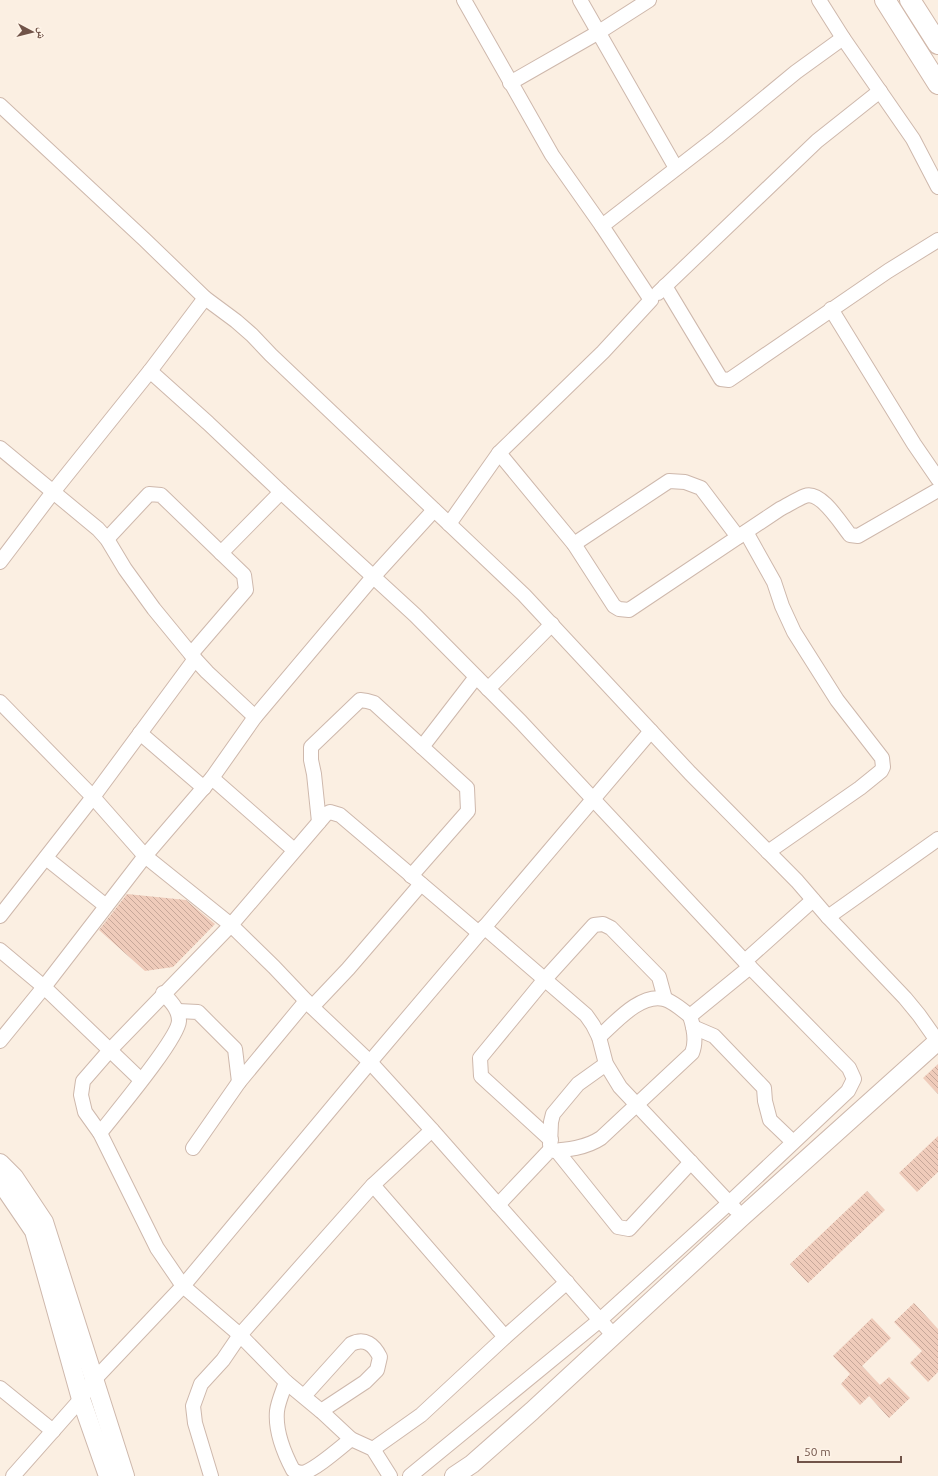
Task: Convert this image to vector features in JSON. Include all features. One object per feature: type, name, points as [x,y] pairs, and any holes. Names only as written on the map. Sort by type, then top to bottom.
[{"type":"main road","points":[[885,0],[938,84]]},
{"type":"main road","points":[[910,0],[938,44]]},
{"type":"street","points":[[464,0],[552,155],[602,226],[651,300]]},
{"type":"street","points":[[580,0],[676,168]]},
{"type":"street","points":[[510,83],[599,32],[649,0]]},
{"type":"street","points":[[819,0],[843,38],[913,139],[938,187]]},
{"type":"street","points":[[602,226],[796,72],[843,38]]},
{"type":"street","points":[[449,524],[499,453],[603,352],[651,300],[817,141],[880,91]]},
{"type":"street","points":[[0,105],[205,298],[252,335],[271,355],[487,559],[552,624],[617,696],[690,773],[797,881],[828,917],[905,998],[938,1042],[742,1217],[614,1336],[472,1464],[454,1476]]},
{"type":"street","points":[[665,286],[721,379],[729,380],[888,271],[938,240]]},
{"type":"street","points":[[0,562],[53,492],[150,371],[205,298]]},
{"type":"street","points":[[831,310],[914,444],[938,479]]},
{"type":"street","points":[[150,371],[415,615],[521,722],[748,964],[849,1068],[854,1079],[848,1091],[729,1203],[600,1320],[410,1476]]},
{"type":"street","points":[[0,448],[98,529],[107,539],[124,569],[154,609],[193,656],[207,672],[255,717]]},
{"type":"street","points":[[499,453],[574,544],[614,606],[623,610],[629,610],[780,509],[806,496],[812,495],[823,502],[850,535],[858,536],[938,490]]},
{"type":"street","points":[[574,544],[669,481],[685,482],[701,488],[742,535],[774,582],[782,606],[794,632],[837,700],[878,752],[883,762],[881,771],[860,788],[768,852]]},
{"type":"street","points":[[221,553],[281,492]]},
{"type":"street","points":[[0,916],[93,797],[140,733],[193,656],[246,590],[244,575],[161,495],[149,494],[107,539]]},
{"type":"street","points":[[0,1041],[44,987],[145,856],[208,783],[255,717],[373,577],[434,510]]},
{"type":"street","points":[[488,689],[552,624]]},
{"type":"street","points":[[422,747],[476,677]]},
{"type":"street","points":[[194,1148],[239,1082],[309,1004],[348,969],[416,880],[468,811],[467,788],[374,703],[360,700],[311,747],[311,760],[319,822]]},
{"type":"street","points":[[0,702],[93,797],[145,856],[231,925],[309,1004],[370,1062],[614,1336]]},
{"type":"street","points":[[13,1476],[81,1399],[94,1380],[183,1286],[370,1062],[651,731]]},
{"type":"street","points":[[140,733],[208,783],[294,850]]},
{"type":"street","points":[[390,1476],[373,1448],[351,1439],[304,1396],[286,1382],[240,1335],[183,1286],[157,1248],[100,1133],[85,1112],[81,1095],[83,1081],[110,1050],[163,993],[231,925],[326,814],[330,812],[340,815],[416,880],[545,979],[586,1015],[599,1037],[606,1064],[620,1087],[742,1217]]},
{"type":"street","points":[[828,917],[938,839]]},
{"type":"street","points":[[46,858],[106,906]]},
{"type":"street","points":[[692,1022],[813,900]]},
{"type":"street","points":[[691,1162],[629,1229],[618,1227],[552,1147],[481,1076],[480,1058],[545,979],[594,925],[603,924],[611,928],[658,977],[666,999],[692,1022],[714,1036],[764,1088],[764,1101],[770,1120],[793,1142]]},
{"type":"street","points":[[0,950],[44,987],[141,1080]]},
{"type":"street","points":[[100,1133],[170,1041],[179,1023],[178,1011],[163,993]]},
{"type":"street","points":[[599,1037],[632,1007],[651,998],[666,999]]},
{"type":"street","points":[[178,1011],[198,1012],[235,1049],[239,1082]]},
{"type":"street","points":[[552,1147],[566,1150],[594,1143],[601,1138],[692,1053],[695,1046],[692,1022]]},
{"type":"street","points":[[498,1205],[552,1147],[551,1122],[554,1114],[578,1084],[606,1064]]},
{"type":"street","points":[[212,1476],[195,1423],[193,1406],[201,1384],[223,1360],[240,1335],[374,1186],[432,1130]]},
{"type":"street","points":[[0,1163],[14,1178],[44,1222],[125,1476]]},
{"type":"street","points":[[0,1183],[34,1231],[81,1399],[108,1476]]},
{"type":"street","points":[[374,1186],[505,1337]]},
{"type":"street","points":[[373,1448],[421,1414],[567,1282]]},
{"type":"street","points":[[304,1396],[351,1344],[357,1341],[366,1342],[376,1349],[380,1358],[377,1370],[365,1382],[321,1411]]},
{"type":"street","points":[[286,1382],[277,1411],[277,1429],[283,1448],[294,1470],[300,1473],[308,1471],[351,1439]]},
{"type":"street","points":[[0,1388],[53,1431]]},
{"type":"building","points":[[127,894],[186,900],[215,924],[173,967],[145,971],[99,930]]},
{"type":"building","points":[[938,1064],[938,1094],[923,1078]]},
{"type":"building","points":[[938,1136],[938,1172],[917,1192],[899,1173]]},
{"type":"building","points":[[867,1191],[885,1210],[808,1283],[790,1264]]},
{"type":"building","points":[[914,1303],[938,1329],[938,1372],[928,1382],[910,1363],[922,1351],[894,1322]]},
{"type":"building","points":[[872,1318],[891,1338],[862,1366],[880,1385],[889,1377],[910,1398],[889,1418],[869,1396],[860,1405],[841,1384],[850,1374],[833,1356]]}]
